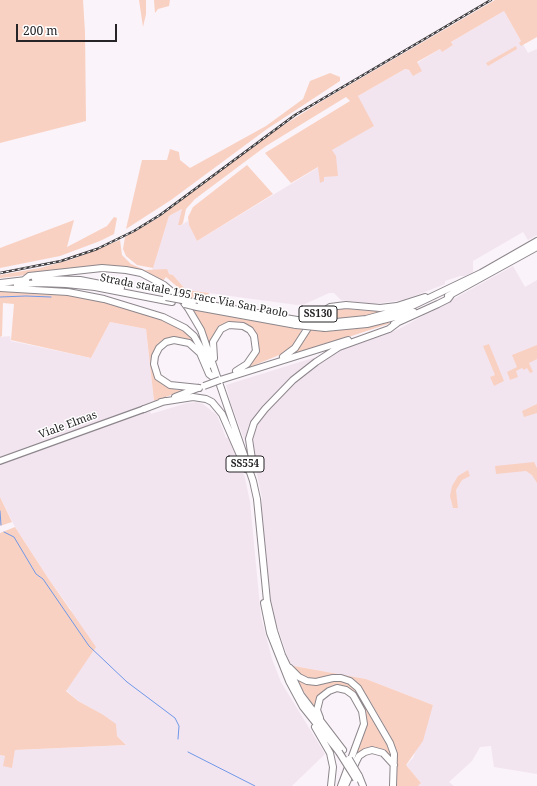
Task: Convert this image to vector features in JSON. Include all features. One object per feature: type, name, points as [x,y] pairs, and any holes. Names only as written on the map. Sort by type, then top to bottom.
[{"type":"highway","name":"SS130","points":[[230,375],[240,374],[397,323],[448,299],[449,293],[537,241]]},
{"type":"highway","name":"SS130","points":[[277,361],[295,348],[315,317],[330,307],[346,305],[373,308],[387,307],[449,293],[537,247]]},
{"type":"highway","points":[[24,280],[29,276],[102,268],[141,273],[164,285],[182,300],[200,330],[206,352]]},
{"type":"highway","name":"Strada statale 195 racc Via San Paolo","points":[[0,282],[24,280],[80,280],[296,323]]},
{"type":"highway","name":"Strada statale 195 racc Via San Paolo","points":[[0,288],[38,283],[95,287],[197,307],[296,323],[326,326],[390,314],[449,293]]},
{"type":"highway","points":[[0,288],[68,292],[104,299],[163,317],[189,332],[206,352]]},
{"type":"highway","points":[[257,499],[258,487],[249,450],[249,439],[251,431],[259,416],[293,380],[316,362],[348,343],[389,328],[397,323]]},
{"type":"highway","points":[[144,409],[220,380],[247,364],[256,351],[254,336],[250,330],[243,326],[228,325],[221,329],[216,336],[212,350],[216,365],[214,369]]},
{"type":"highway","points":[[201,387],[170,385],[158,377],[154,364],[155,356],[166,342],[174,340],[189,342],[200,353],[209,374],[213,377]]},
{"type":"highway","name":"SS554","points":[[206,352],[214,369],[249,464],[257,499],[267,601],[274,631],[282,655],[301,695],[322,723],[363,786]]},
{"type":"highway","name":"SS554","points":[[206,352],[213,377],[246,469],[253,495],[264,602],[267,622],[276,652],[303,707],[341,751]]},
{"type":"highway","points":[[240,374],[246,376],[287,361],[289,358]]},
{"type":"highway","points":[[161,402],[193,397],[206,399],[212,402],[222,414],[246,469]]},
{"type":"highway","points":[[282,655],[293,672],[299,678],[316,682],[333,678],[341,678],[350,681],[358,688],[385,731],[394,754],[393,786]]},
{"type":"highway","points":[[322,723],[317,710],[318,704],[320,698],[328,691],[337,688],[346,690],[358,701],[362,711],[364,724],[341,786]]},
{"type":"highway","points":[[303,707],[330,753],[333,767],[331,786]]},
{"type":"highway","points":[[345,786],[359,756],[365,752],[372,750],[383,753],[394,765]]},
{"type":"highway","name":"SS554","points":[[358,778],[359,786]]},
{"type":"main road","name":"Viale Elmas","points":[[0,461],[144,409]]},
{"type":"shaded area","points":[[0,0],[83,0],[85,32],[86,121],[0,143]]},
{"type":"shaded area","points":[[139,0],[146,0],[146,14],[143,27]]},
{"type":"shaded area","points":[[154,0],[170,0],[169,6],[158,9],[155,13]]},
{"type":"shaded area","points":[[495,0],[537,0],[537,37],[521,46],[519,43],[521,41],[504,11],[451,42],[453,45],[442,52],[440,49],[417,62],[422,71],[413,76],[409,70],[405,69],[358,96],[374,126],[332,150],[336,156],[338,176],[324,177],[324,181],[320,183],[318,167],[291,183],[265,153],[350,101],[346,97],[266,146],[195,199],[186,209],[183,223],[181,225],[178,225],[182,209],[169,216],[153,268],[137,265],[126,256],[123,249],[125,237],[158,218],[271,133],[327,98]]},
{"type":"shaded area","points":[[504,11],[528,53],[537,49],[537,235],[528,240],[523,232],[473,261],[473,272],[465,276],[460,276],[445,281],[445,284],[404,300],[373,304],[341,300],[334,293],[329,293],[305,304],[297,305],[186,290],[173,275],[152,270],[169,216],[182,209],[181,225],[188,221],[197,241],[319,167],[324,177],[332,150],[358,96],[405,69],[410,71],[418,64],[417,63],[440,49],[442,51],[453,45],[451,42]]},
{"type":"shaded area","points":[[516,46],[517,49],[488,66],[486,63]]},
{"type":"shaded area","points":[[330,73],[340,77],[340,81],[267,129],[171,200],[126,229],[142,160],[167,160],[170,149],[179,152],[180,160],[190,168],[266,126],[303,99],[310,81]]},
{"type":"shaded area","points":[[247,165],[273,194],[197,241],[189,225],[188,217],[193,207]]},
{"type":"shaded area","points":[[114,217],[117,218],[114,234],[100,241],[60,256],[0,268],[0,248],[74,220],[67,247],[107,226]]},
{"type":"shaded area","points":[[120,240],[122,255],[131,264],[145,270],[167,269],[169,274],[173,275],[186,290],[209,293],[207,301],[190,298],[199,309],[303,327],[297,339],[291,347],[282,354],[247,368],[246,367],[258,350],[258,345],[257,340],[244,324],[233,322],[220,326],[213,335],[210,348],[197,316],[182,296],[182,291],[166,277],[163,281],[137,270],[106,266],[0,278],[0,275],[40,268],[73,259]]},
{"type":"shaded area","points":[[513,266],[525,287],[537,280],[537,774],[494,767],[491,746],[480,747],[472,761],[449,782],[454,786],[418,786],[421,783],[406,765],[413,758],[433,705],[366,679],[294,666],[291,667],[272,611],[261,508],[262,498],[257,474],[231,404],[226,385],[361,343],[399,329]]},
{"type":"shaded area","points":[[0,291],[55,292],[97,299],[158,318],[175,325],[185,332],[194,342],[182,338],[173,338],[154,353],[159,381],[170,388],[183,391],[154,401],[146,329],[110,322],[91,358],[11,340],[14,304],[3,303],[2,336],[0,337]]},
{"type":"shaded area","points":[[342,308],[368,311],[393,309],[338,330],[394,322],[288,357],[315,318],[329,310]]},
{"type":"shaded area","points":[[110,322],[146,329],[154,401],[148,403],[151,414],[187,403],[197,402],[203,404],[217,415],[226,438],[230,437],[234,446],[245,478],[250,502],[261,617],[272,659],[281,682],[325,754],[292,786],[0,786],[0,755],[5,756],[12,767],[15,750],[126,745],[117,736],[102,714],[78,701],[66,690],[71,610],[15,527],[0,497],[0,337],[10,336],[11,341],[91,358]]},
{"type":"shaded area","points":[[489,344],[504,381],[494,386],[490,377],[495,375],[483,346]]},
{"type":"shaded area","points":[[537,345],[537,359],[529,363],[533,372],[530,373],[527,368],[524,370],[522,368],[516,371],[518,377],[510,380],[507,372],[517,367],[512,355]]},
{"type":"shaded area","points":[[537,404],[537,413],[524,417],[522,411]]},
{"type":"shaded area","points":[[534,462],[537,468],[537,483],[532,475],[526,471],[496,474],[495,466]]},
{"type":"shaded area","points":[[468,470],[470,476],[462,480],[456,490],[458,508],[453,508],[450,496],[452,486],[458,476]]},
{"type":"shaded area","points":[[0,497],[12,522],[0,526]]},
{"type":"shaded area","points":[[15,527],[96,647],[66,691],[78,701],[102,714],[116,724],[117,736],[126,745],[15,750],[12,768],[3,766],[5,756],[0,755],[0,533]]},
{"type":"shaded area","points":[[294,666],[366,679],[433,705],[423,741],[406,765],[421,783],[418,786],[397,786],[397,764],[392,739],[370,701],[355,682],[346,677],[311,679],[304,677],[292,667]]},
{"type":"shaded area","points":[[295,677],[312,685],[339,680],[345,681],[357,690],[384,733],[392,757],[381,749],[374,748],[353,760],[365,731],[366,718],[362,704],[358,697],[350,690],[341,686],[334,686],[319,695],[315,710]]},
{"type":"waterway","points":[[0,297],[51,297]]},
{"type":"waterway","points":[[0,511],[1,525]]},
{"type":"waterway","points":[[4,532],[14,537],[36,574],[43,579],[89,646],[127,682],[175,718],[179,726],[178,739]]},
{"type":"waterway","points":[[188,752],[255,786]]},
{"type":"railway","points":[[0,273],[61,261],[97,249],[134,231],[160,215],[295,115],[491,0]]}]
